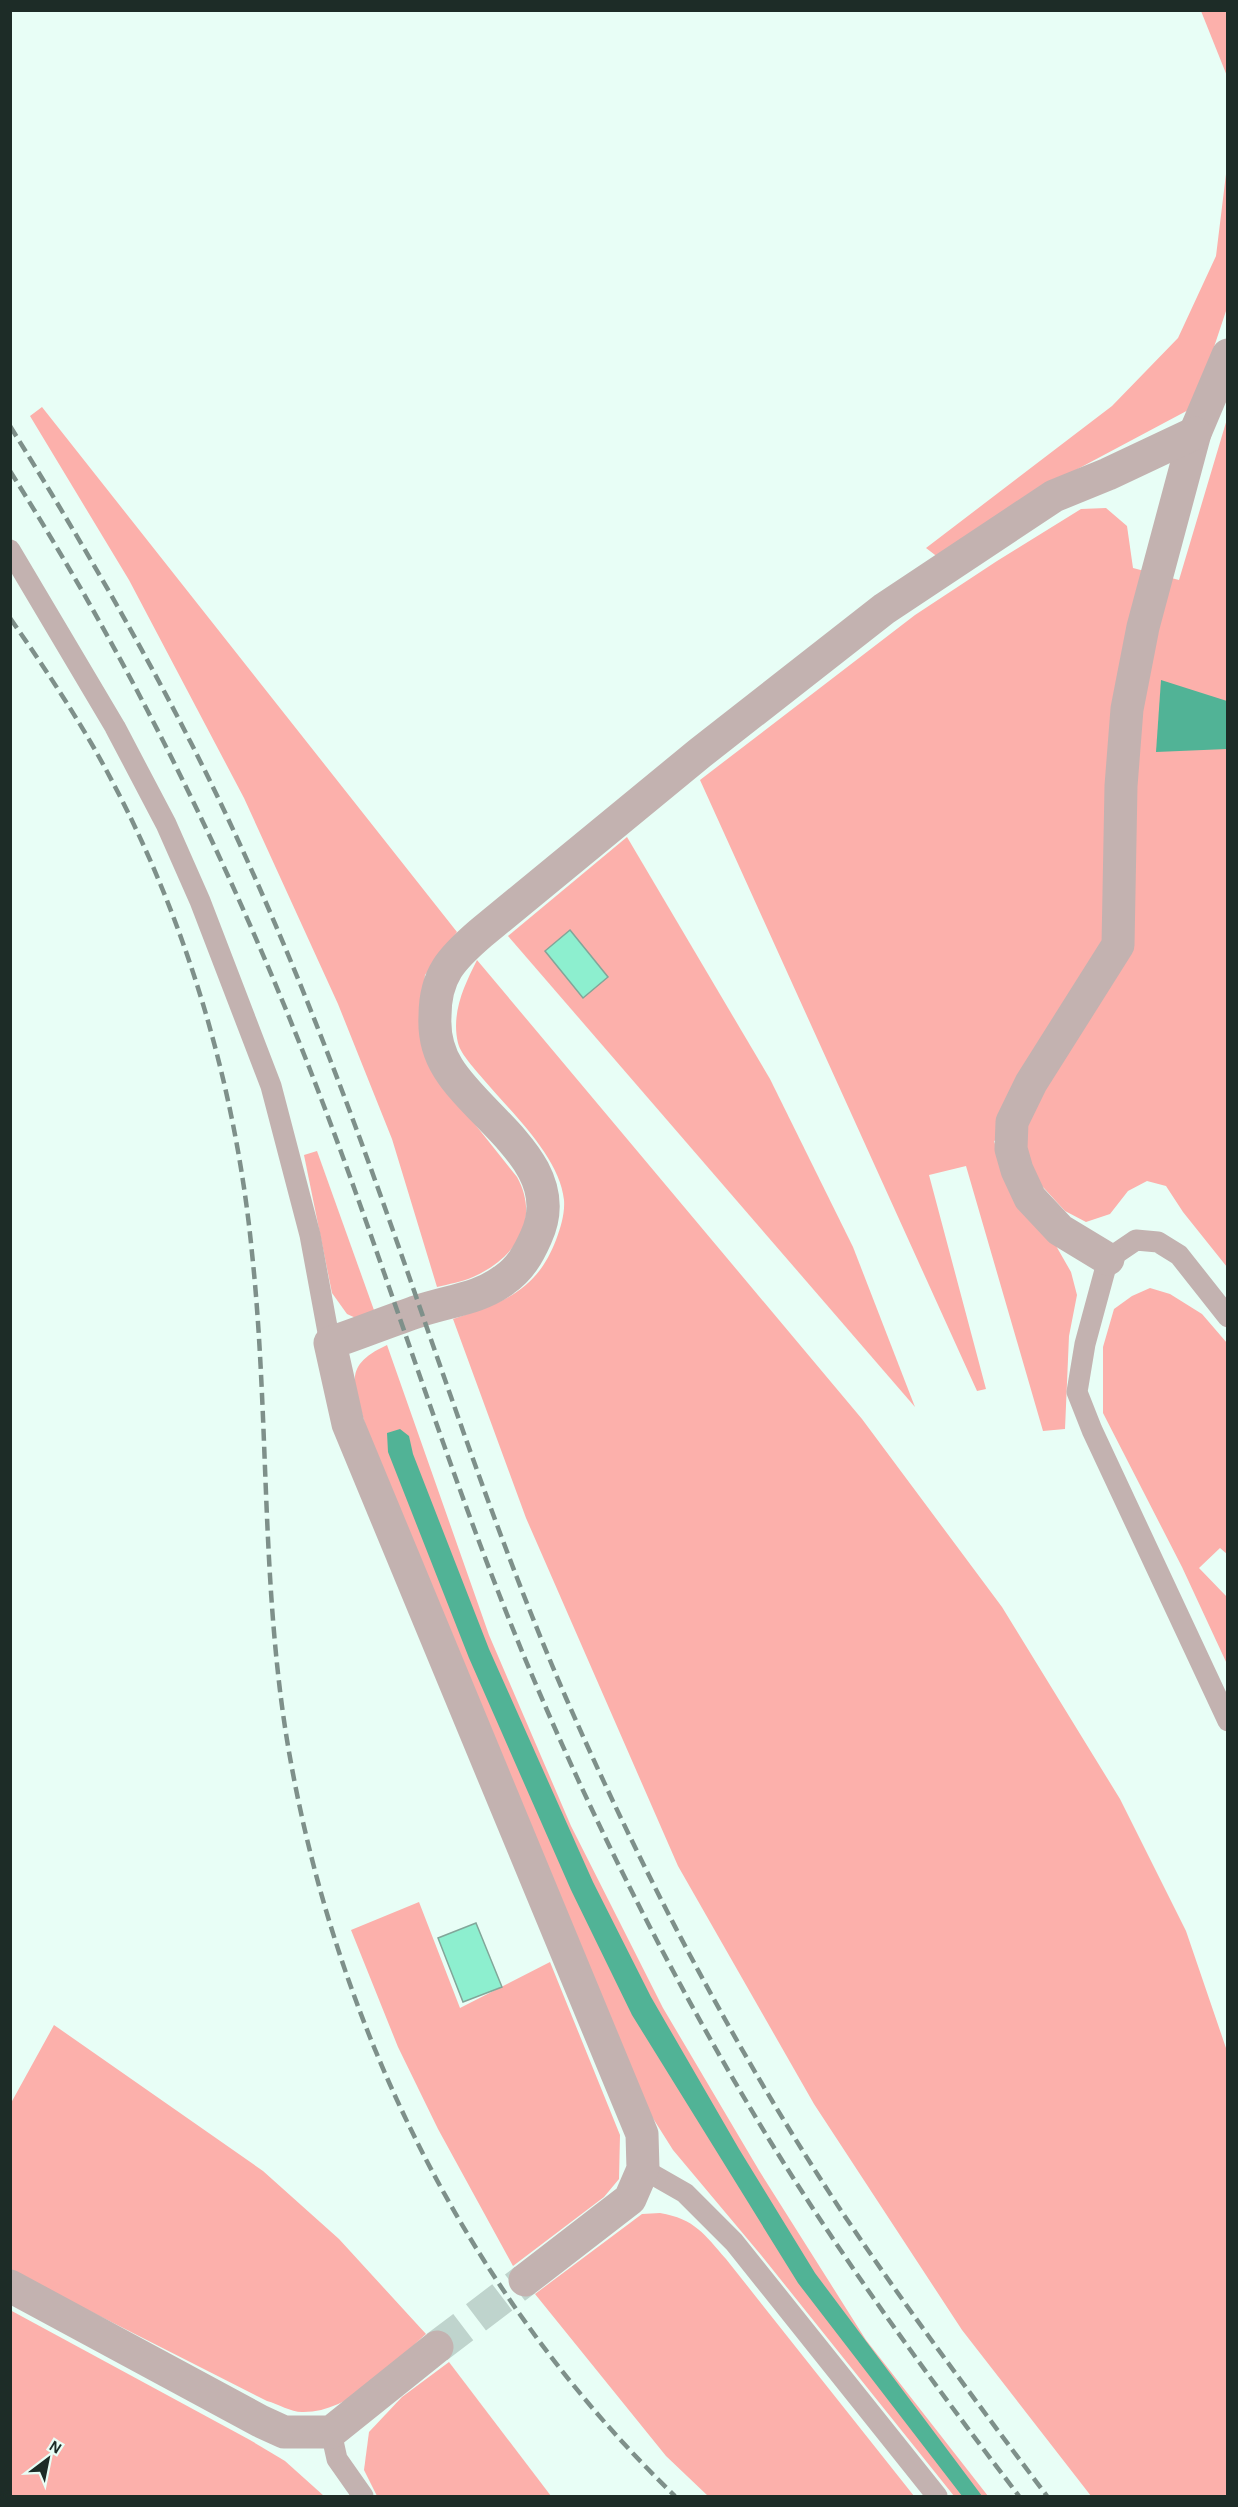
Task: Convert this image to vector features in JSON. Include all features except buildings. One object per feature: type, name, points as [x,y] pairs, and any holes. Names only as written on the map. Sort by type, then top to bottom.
[{"type":"street","points":[[1108,1259],[1060,1230],[1030,1198],[1017,1170],[1011,1149],[1012,1122],[1031,1083],[1118,945],[1121,786],[1127,709],[1143,627],[1195,433],[1227,355]]},
{"type":"street","points":[[525,2280],[630,2199],[643,2169],[642,2134],[348,1424],[330,1343],[421,1310],[473,1296],[503,1281],[525,1260],[539,1230],[544,1202],[536,1173],[522,1152],[449,1069],[438,1046],[434,1025],[438,985],[462,950],[608,828],[884,609],[1054,496],[1108,474],[1195,433]]},
{"type":"street","points":[[10,2286],[284,2432],[331,2432],[437,2347]]},
{"type":"lane","points":[[10,550],[115,727],[166,824],[200,901],[271,1086],[310,1235],[330,1343]]},
{"type":"lane","points":[[1227,1317],[1179,1255],[1158,1242],[1136,1239],[1108,1259],[1085,1344],[1077,1392],[1092,1430],[1227,1721]]},
{"type":"lane","points":[[643,2169],[685,2193],[734,2242],[936,2496]]},
{"type":"lane","points":[[331,2432],[337,2459],[363,2496]]},
{"type":"shaded area","points":[[1201,11],[1227,11],[1227,76]]},
{"type":"shaded area","points":[[1227,166],[1227,308],[1194,407],[1025,497],[939,558],[926,548],[1112,406],[1178,338],[1216,256]]},
{"type":"shaded area","points":[[42,407],[457,932],[425,975],[423,998],[431,1069],[517,1177],[524,1193],[526,1209],[525,1223],[512,1249],[501,1260],[473,1277],[437,1287],[392,1139],[338,1004],[244,798],[129,580],[30,416]]},
{"type":"shaded area","points":[[1227,419],[1227,1267],[1183,1212],[1166,1186],[1147,1181],[1128,1191],[1110,1214],[1086,1222],[1065,1211],[1026,1164],[1022,1130],[994,1141],[1006,1177],[1051,1237],[1071,1272],[1077,1295],[1069,1336],[1065,1429],[1043,1431],[966,1166],[929,1175],[986,1389],[977,1391],[700,780],[915,615],[1081,509],[1106,508],[1127,526],[1133,568],[1179,580]]},
{"type":"shaded area","points":[[1161,680],[1227,701],[1227,749],[1156,752]]},
{"type":"shaded area","points":[[627,837],[770,1079],[853,1247],[915,1407],[508,936]]},
{"type":"shaded area","points":[[477,960],[862,1419],[1002,1607],[1120,1799],[1186,1931],[1227,2051],[1227,2496],[1091,2496],[962,2330],[814,2104],[678,1866],[526,1518],[453,1319],[502,1300],[516,1293],[528,1283],[548,1258],[560,1230],[564,1210],[561,1184],[544,1152],[469,1062],[458,1043],[456,1021],[460,1000]]},
{"type":"shaded area","points":[[317,1151],[375,1313],[358,1319],[347,1314],[332,1293],[304,1155]]},
{"type":"shaded area","points":[[1150,1288],[1170,1294],[1202,1314],[1227,1343],[1227,1554],[1220,1548],[1199,1568],[1227,1597],[1227,1664],[1182,1567],[1103,1413],[1103,1347],[1114,1309],[1132,1296]]},
{"type":"shaded area","points":[[387,1345],[489,1635],[571,1826],[663,2008],[760,2172],[866,2340],[988,2496],[954,2496],[761,2255],[673,2150],[644,2104],[365,1424],[355,1387],[357,1368],[363,1360]]},
{"type":"shaded area","points":[[400,1429],[409,1436],[413,1454],[489,1649],[593,1882],[651,1997],[739,2149],[815,2273],[982,2496],[962,2496],[798,2283],[632,2015],[571,1890],[469,1658],[388,1452],[387,1433]]},
{"type":"shaded area","points":[[419,1902],[460,2008],[550,1962],[620,2135],[619,2179],[604,2197],[513,2266],[438,2129],[398,2047],[351,1930]]},
{"type":"shaded area","points":[[54,2025],[263,2171],[339,2239],[426,2334],[370,2385],[354,2396],[320,2410],[298,2412],[267,2401],[11,2271],[11,2103]]},
{"type":"shaded area","points":[[660,2213],[682,2219],[698,2229],[711,2242],[914,2496],[708,2496],[666,2456],[535,2294],[642,2214]]},
{"type":"shaded area","points":[[10,2310],[250,2440],[285,2461],[324,2496],[11,2496]]},
{"type":"shaded area","points":[[449,2362],[551,2496],[377,2496],[364,2470],[369,2432],[402,2397]]},
{"type":"tunnel","points":[[437,2347],[525,2280]]},
{"type":"railway","points":[[10,426],[81,542],[148,661],[210,780],[265,900],[361,1141],[533,1620],[596,1765],[659,1896],[728,2025],[842,2212],[917,2320],[1047,2496]]},
{"type":"railway","points":[[10,471],[95,613],[134,686],[209,834],[243,909],[276,985],[337,1141],[449,1459],[508,1616],[565,1752],[647,1922],[738,2087],[799,2187],[890,2322],[1019,2496]]},
{"type":"railway","points":[[10,618],[74,715],[125,806],[178,929],[217,1056],[244,1187],[252,1253],[258,1317],[274,1636],[281,1700],[291,1763],[314,1865],[344,1966],[381,2064],[426,2160],[478,2251],[537,2338],[603,2420],[675,2496]]}]
